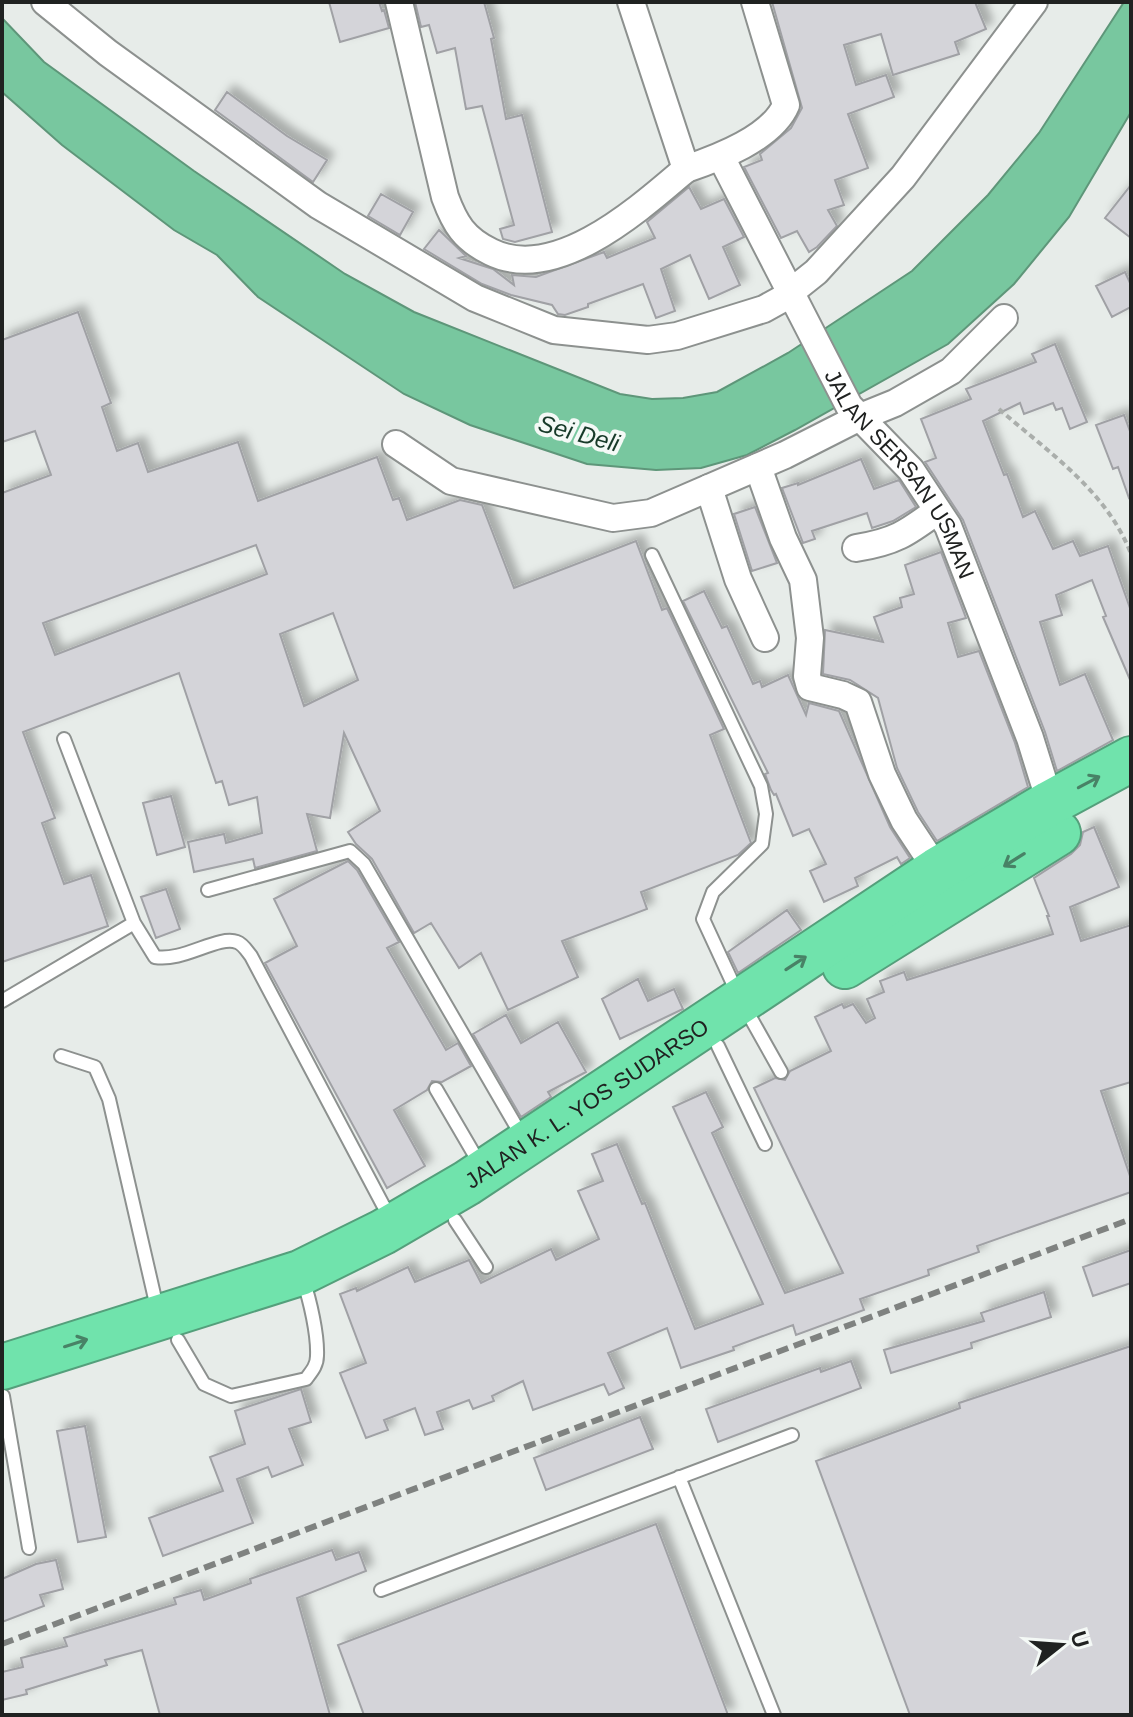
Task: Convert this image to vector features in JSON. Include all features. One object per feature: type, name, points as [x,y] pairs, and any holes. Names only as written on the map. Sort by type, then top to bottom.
[{"type":"highway","name":"JALAN K. L. YOS SUDARSO","points":[[305,1284],[398,1223],[747,1011],[1056,817],[1131,759]]},
{"type":"highway","name":"JALAN K. L. YOS SUDARSO","points":[[2,1396],[168,1328],[305,1284],[455,1220],[484,1204],[718,1046],[747,1011],[937,870],[1056,817],[1131,794]]},
{"type":"highway","name":"JALAN K. L. YOS SUDARSO","points":[[2,1367],[168,1328]]},
{"type":"street","points":[[45,2],[108,53],[318,205],[475,298],[554,330],[648,340],[677,336],[764,309],[816,272],[903,177],[1034,2]]},
{"type":"street","points":[[399,2],[445,197],[454,222],[473,243],[518,261],[541,260],[604,232],[650,200],[686,169],[721,157],[769,128],[782,116],[786,105],[755,2]]},
{"type":"street","points":[[631,2],[686,169]]},
{"type":"street","name":"JALAN SERSAN USMAN","points":[[721,157],[854,412],[911,470],[948,526],[1019,710],[1056,817]]},
{"type":"street","points":[[396,444],[451,481],[613,518],[651,513],[826,436],[854,412],[895,403],[951,371],[1004,318]]},
{"type":"street","points":[[758,467],[783,538],[803,580],[810,638],[807,676],[810,687],[858,702],[882,774],[904,820],[937,870]]},
{"type":"street","points":[[709,488],[738,579],[765,638]]},
{"type":"street","points":[[856,548],[899,538],[937,511]]},
{"type":"lane","points":[[652,555],[761,786],[766,814],[762,844],[713,892],[703,919],[747,1011],[781,1072]]},
{"type":"lane","points":[[64,739],[134,923],[155,957],[170,960],[218,943],[241,943],[251,956],[383,1205],[398,1223]]},
{"type":"lane","points":[[208,890],[350,851],[364,864],[527,1144]]},
{"type":"lane","points":[[2,1001],[134,923]]},
{"type":"lane","points":[[718,1046],[765,1144]]},
{"type":"lane","points":[[61,1056],[95,1067],[109,1099],[168,1328],[204,1384],[231,1396],[306,1379],[314,1368],[317,1356],[305,1284]]},
{"type":"lane","points":[[436,1089],[485,1172]]},
{"type":"lane","points":[[455,1220],[486,1267]]},
{"type":"lane","points":[[2,1396],[29,1548]]},
{"type":"lane","points":[[381,1590],[792,1435]]},
{"type":"lane","points":[[679,1477],[774,1715]]},
{"type":"path","points":[[999,409],[1097,496],[1115,519],[1131,554]]},
{"type":"water","name":"Sei Deli","points":[[1124,2],[1131,2],[1131,112],[1069,217],[1014,284],[948,344],[747,455],[701,468],[656,470],[587,464],[470,425],[404,394],[258,297],[217,255],[174,230],[62,145],[2,92],[2,18],[44,62],[194,171],[345,274],[414,312],[620,394],[652,399],[683,398],[717,392],[788,353],[912,271],[988,195],[1039,133]]},
{"type":"building","points":[[329,2],[379,2],[389,28],[340,42]]},
{"type":"building","points":[[415,2],[484,2],[494,38],[491,39],[506,119],[522,115],[552,232],[515,242],[503,239],[500,229],[514,225],[482,106],[466,109],[455,48],[437,53],[429,25],[421,27]]},
{"type":"building","points":[[772,2],[975,2],[986,29],[955,42],[959,54],[893,75],[881,34],[844,45],[856,85],[886,75],[894,97],[848,114],[868,168],[835,180],[844,205],[828,210],[837,226],[809,252],[797,231],[781,238],[744,167],[762,160],[760,154],[791,128],[802,108]]},
{"type":"building","points":[[227,92],[287,136],[327,160],[313,182],[215,110]]},
{"type":"building","points":[[1131,185],[1131,238],[1105,218]]},
{"type":"building","points":[[689,187],[701,209],[724,199],[744,237],[723,247],[740,285],[709,299],[690,255],[661,269],[675,311],[656,318],[643,284],[588,304],[588,307],[565,315],[558,314],[552,305],[482,284],[424,249],[439,230],[466,256],[459,258],[493,269],[514,285],[512,275],[536,277],[604,252],[607,258],[655,238],[647,222]]},
{"type":"building","points":[[381,194],[413,212],[400,235],[368,216]]},
{"type":"building","points":[[1125,272],[1131,285],[1131,307],[1112,317],[1096,286]]},
{"type":"building","points":[[78,312],[111,403],[102,407],[117,451],[138,443],[148,472],[238,442],[258,501],[377,457],[393,500],[399,498],[407,520],[460,500],[482,505],[514,588],[636,541],[662,610],[667,608],[724,729],[710,735],[751,843],[738,855],[641,892],[647,909],[562,941],[578,977],[508,1010],[481,953],[459,968],[431,923],[414,933],[372,859],[348,832],[380,811],[344,733],[330,818],[307,814],[317,851],[255,868],[253,859],[194,872],[188,842],[224,834],[226,843],[262,833],[257,797],[229,805],[222,781],[216,783],[179,673],[23,732],[55,818],[42,823],[64,884],[91,875],[108,926],[2,962],[2,493],[51,475],[35,431],[2,442],[2,340]],"holes":[[[256,545],[267,574],[55,655],[43,623]],[[333,613],[358,680],[304,706],[280,634]]]},
{"type":"building","points":[[1055,344],[1087,422],[1070,429],[1062,408],[1056,410],[1053,403],[1024,414],[1020,403],[983,421],[1023,517],[1035,511],[1053,549],[1073,541],[1080,556],[1108,546],[1131,611],[1131,682],[1103,617],[1106,616],[1092,580],[1056,595],[1062,615],[1040,622],[1060,685],[1085,674],[1113,740],[1057,771],[1045,732],[963,520],[925,462],[936,458],[921,419],[971,399],[966,389],[1036,362],[1032,354]]},
{"type":"building","points":[[1124,415],[1131,434],[1129,498],[1118,467],[1113,469],[1096,425]]},
{"type":"building","points":[[861,459],[874,489],[899,480],[916,507],[893,521],[872,528],[867,513],[812,531],[815,539],[803,543],[782,488],[798,485]]},
{"type":"building","points":[[755,507],[777,563],[752,571],[734,514]]},
{"type":"building","points":[[941,552],[966,618],[948,623],[958,657],[979,651],[1015,743],[1028,787],[937,841],[918,812],[897,768],[878,698],[850,680],[823,674],[825,630],[883,642],[874,617],[902,607],[900,598],[914,594],[905,565]]},
{"type":"building","points":[[704,591],[722,628],[727,626],[753,684],[760,681],[762,687],[788,675],[806,715],[809,703],[839,711],[890,827],[910,858],[901,864],[897,857],[855,878],[858,886],[824,902],[810,871],[826,864],[809,829],[793,836],[776,794],[771,790],[765,774],[768,773],[683,601]]},
{"type":"building","points":[[171,796],[185,847],[157,855],[143,803]]},
{"type":"building","points":[[1094,827],[1119,887],[1070,907],[1081,941],[1131,925],[1131,1082],[1101,1091],[1131,1179],[1131,1192],[977,1246],[979,1252],[928,1270],[929,1275],[860,1299],[864,1310],[796,1335],[793,1325],[681,1368],[667,1328],[608,1353],[624,1388],[609,1395],[604,1384],[533,1410],[523,1381],[492,1396],[494,1401],[473,1409],[469,1400],[437,1412],[443,1429],[425,1435],[415,1408],[384,1420],[388,1430],[366,1438],[340,1373],[366,1363],[340,1294],[356,1288],[357,1291],[408,1267],[415,1282],[469,1260],[481,1283],[551,1249],[556,1260],[599,1239],[578,1191],[603,1181],[592,1154],[617,1144],[642,1204],[645,1203],[695,1329],[763,1304],[673,1107],[706,1092],[723,1127],[712,1133],[785,1293],[843,1273],[754,1088],[775,1078],[785,1080],[790,1071],[831,1051],[815,1017],[842,1004],[844,1008],[853,1004],[866,1023],[875,1018],[867,999],[884,992],[880,981],[904,972],[907,980],[1053,934],[1034,878],[1071,854],[1080,845],[1083,832]]},
{"type":"building","points":[[348,861],[357,870],[399,942],[387,948],[446,1050],[458,1043],[471,1066],[442,1082],[432,1081],[427,1090],[394,1110],[425,1166],[387,1188],[265,963],[297,946],[274,899]]},
{"type":"building","points":[[166,889],[180,929],[156,938],[141,897]]},
{"type":"building","points":[[787,910],[801,930],[738,973],[728,952]]},
{"type":"building","points":[[638,979],[648,1001],[674,989],[683,1009],[620,1039],[602,999]]},
{"type":"building","points":[[506,1015],[521,1043],[558,1022],[586,1072],[548,1092],[551,1097],[521,1117],[473,1034]]},
{"type":"building","points":[[1131,1250],[1131,1283],[1093,1296],[1083,1267]]},
{"type":"building","points":[[1044,1292],[1051,1317],[971,1343],[972,1348],[891,1373],[884,1350],[984,1321],[981,1313]]},
{"type":"building","points":[[1131,1346],[1131,1715],[910,1715],[816,1461],[960,1408],[959,1403]]},
{"type":"building","points":[[851,1361],[861,1388],[718,1442],[706,1409],[820,1368],[821,1372]]},
{"type":"building","points":[[301,1389],[311,1422],[289,1429],[303,1465],[272,1477],[268,1467],[237,1479],[253,1523],[163,1556],[149,1518],[223,1491],[210,1457],[245,1444],[235,1411]]},
{"type":"building","points":[[640,1417],[653,1449],[546,1490],[534,1458]]},
{"type":"building","points":[[85,1426],[106,1537],[78,1542],[57,1431]]},
{"type":"building","points":[[656,1524],[728,1715],[364,1715],[338,1645]]},
{"type":"building","points":[[332,1550],[336,1560],[359,1552],[366,1571],[297,1598],[330,1715],[160,1715],[142,1650],[105,1660],[107,1665],[2,1700],[2,1672],[23,1667],[21,1658],[67,1646],[64,1638],[176,1604],[174,1598],[201,1590],[204,1600],[251,1583],[250,1579]]},
{"type":"building","points":[[56,1560],[63,1589],[40,1595],[44,1606],[2,1622],[2,1579],[36,1564]]},
{"type":"railway","points":[[2,1644],[1131,1219]]}]
